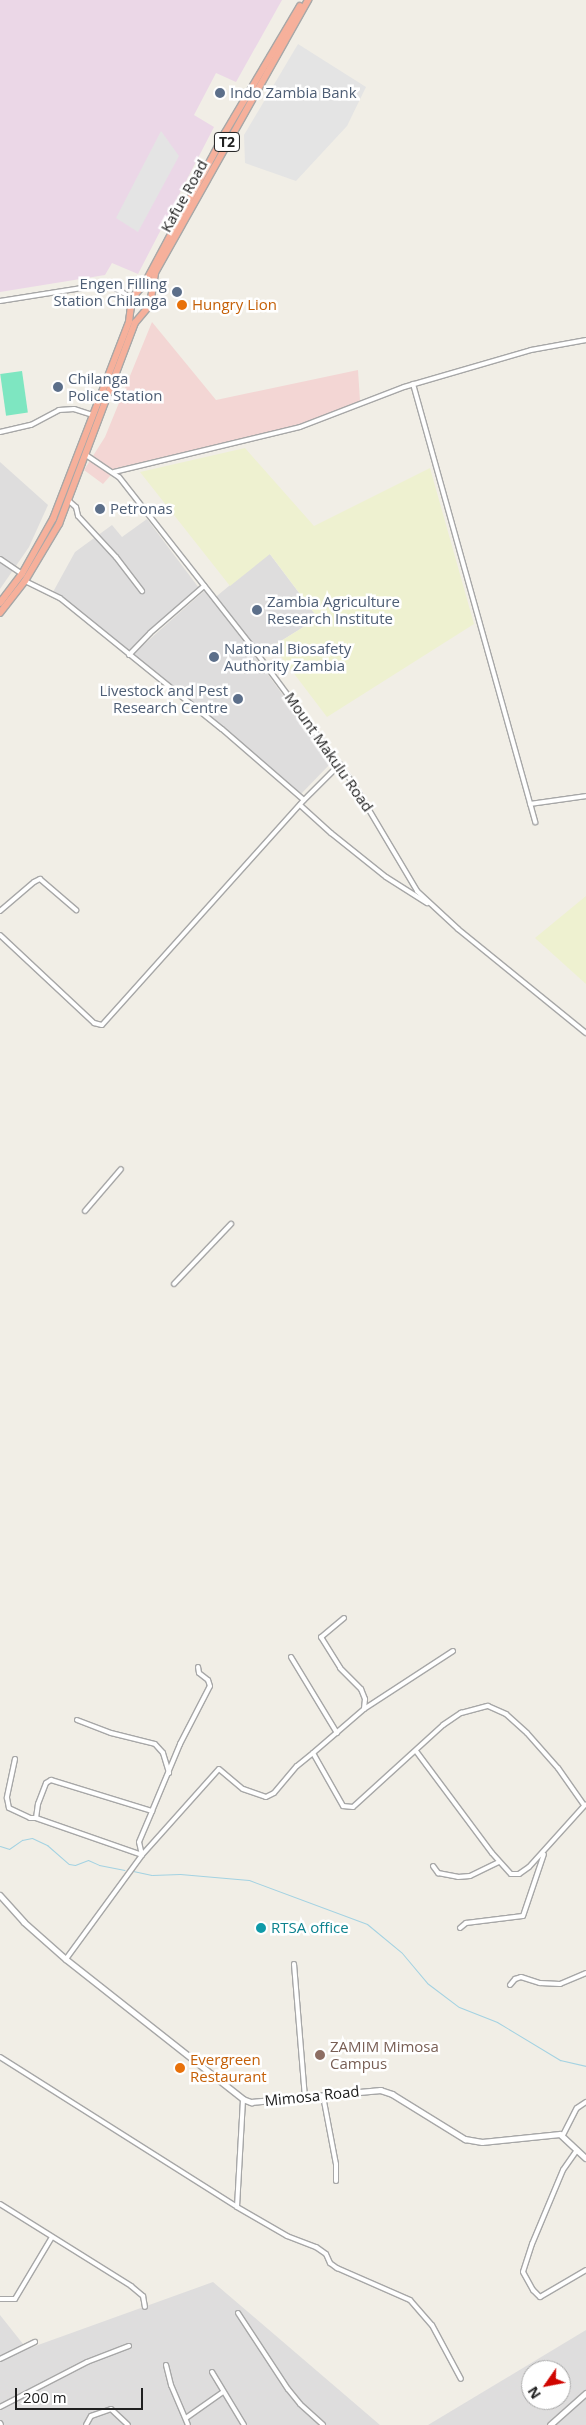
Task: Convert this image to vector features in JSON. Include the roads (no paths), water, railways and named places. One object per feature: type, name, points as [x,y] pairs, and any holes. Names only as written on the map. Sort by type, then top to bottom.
[{"type":"highway","name":"Kafue Road","points":[[0,603],[22,574],[53,519],[129,322],[134,299],[225,133],[304,0]]},
{"type":"highway","name":"Kafue Road","points":[[150,302],[155,273],[308,0]]},
{"type":"highway","points":[[0,613],[26,581],[44,552],[69,501],[135,323],[149,308],[150,302],[144,294],[134,299],[136,312],[144,312]]},
{"type":"street","points":[[0,301],[101,285],[114,288],[134,299]]},
{"type":"street","points":[[114,472],[300,427],[413,384],[531,350],[586,340]]},
{"type":"street","points":[[413,384],[535,822]]},
{"type":"street","points":[[0,432],[31,425],[60,410],[74,409],[93,415]]},
{"type":"street","name":"Mount Makulu Road","points":[[86,455],[114,472],[204,586],[340,764],[378,823],[411,882],[431,906],[586,1033]]},
{"type":"street","points":[[69,501],[76,507],[78,516],[116,557],[142,591]]},
{"type":"street","points":[[0,559],[22,574]]},
{"type":"street","points":[[26,581],[60,598],[201,712],[304,800]]},
{"type":"street","points":[[129,655],[150,633],[204,586]]},
{"type":"street","points":[[0,934],[94,1023],[102,1025],[300,804],[340,764]]},
{"type":"street","points":[[530,804],[586,796]]},
{"type":"street","points":[[300,804],[331,833],[386,877],[431,906]]},
{"type":"street","points":[[0,911],[40,879],[76,910]]},
{"type":"street","points":[[85,1211],[121,1169]]},
{"type":"street","points":[[174,1284],[231,1224]]},
{"type":"street","points":[[344,1618],[321,1637],[340,1668],[361,1689],[365,1699],[364,1709]]},
{"type":"street","points":[[66,1959],[142,1855],[219,1769],[243,1789],[266,1797],[274,1793],[297,1766],[364,1709],[452,1652]]},
{"type":"street","points":[[291,1657],[337,1733]]},
{"type":"street","points":[[142,1855],[139,1842],[180,1744],[210,1686],[208,1680],[199,1673],[198,1667]]},
{"type":"street","points":[[314,1753],[339,1800],[348,1808],[352,1808],[436,1731],[460,1713],[481,1706],[496,1708],[516,1722],[542,1748],[585,1804],[544,1852],[519,1874],[511,1874],[499,1862],[416,1751]]},
{"type":"street","points":[[77,1720],[110,1733],[155,1744],[164,1753],[169,1773]]},
{"type":"street","points":[[15,1759],[7,1803],[10,1808],[30,1818],[36,1818],[142,1855]]},
{"type":"street","points":[[36,1818],[43,1790],[46,1783],[51,1780],[152,1811]]},
{"type":"street","points":[[460,1928],[466,1923],[516,1919],[525,1914],[544,1852]]},
{"type":"street","points":[[433,1866],[438,1873],[458,1877],[470,1876],[499,1862]]},
{"type":"street","name":"Mimosa Road","points":[[0,1895],[24,1922],[66,1959],[243,2099],[251,2102],[380,2090],[392,2094],[459,2136],[473,2141],[553,2134],[563,2135]]},
{"type":"street","points":[[294,1964],[304,2098]]},
{"type":"street","points":[[510,1985],[515,1979],[521,1977],[540,1983],[560,1984],[586,1973]]},
{"type":"street","points":[[0,2057],[237,2207],[287,2236],[326,2254],[330,2263],[337,2268],[410,2300],[432,2325],[461,2379]]},
{"type":"street","points":[[323,2096],[336,2164],[336,2181]]},
{"type":"street","points":[[237,2207],[243,2099]]},
{"type":"street","points":[[586,2102],[578,2108],[563,2135],[586,2158]]},
{"type":"street","points":[[577,2150],[563,2170],[532,2244],[523,2272],[533,2290],[540,2297],[586,2270]]},
{"type":"street","points":[[0,2204],[131,2286],[142,2296],[145,2307]]},
{"type":"street","points":[[0,2299],[15,2300],[52,2237]]},
{"type":"street","points":[[238,2313],[288,2389],[300,2404],[323,2425]]},
{"type":"street","points":[[0,2359],[35,2342]]},
{"type":"street","points":[[0,2407],[87,2362],[129,2346]]},
{"type":"street","points":[[166,2365],[171,2385],[188,2425]]},
{"type":"street","points":[[212,2372],[244,2425]]},
{"type":"street","points":[[186,2418],[223,2392]]},
{"type":"street","points":[[550,2425],[586,2393]]},
{"type":"street","points":[[86,2425],[91,2416],[111,2409],[128,2425]]},
{"type":"waterway","points":[[0,1846],[9,1849],[22,1840],[32,1838],[47,1845],[69,1864],[75,1865],[88,1860],[99,1865],[125,1870]]},
{"type":"waterway","points":[[133,1871],[152,1875],[180,1874],[249,1880],[367,1924],[402,1953],[427,1983],[459,2007],[497,2022],[560,2060],[586,2066]]},
{"type":"place","name":"Indo Zambia Bank","points":[[220,93]]},
{"type":"place","name":"Engen Filling Station Chilanga","points":[[177,292]]},
{"type":"place","name":"Hungry Lion","points":[[182,305]]},
{"type":"place","name":"Chilanga Police Station","points":[[58,387]]},
{"type":"place","name":"Petronas","points":[[100,509]]},
{"type":"place","name":"Zambia Agriculture Research Institute","points":[[257,610]]},
{"type":"place","name":"National Biosafety Authority Zambia","points":[[214,657]]},
{"type":"place","name":"Livestock and Pest Research Centre","points":[[238,699]]},
{"type":"place","name":"RTSA office","points":[[261,1928]]},
{"type":"place","name":"ZAMIM Mimosa Campus","points":[[320,2055]]},
{"type":"place","name":"Evergreen Restaurant","points":[[180,2068]]}]
